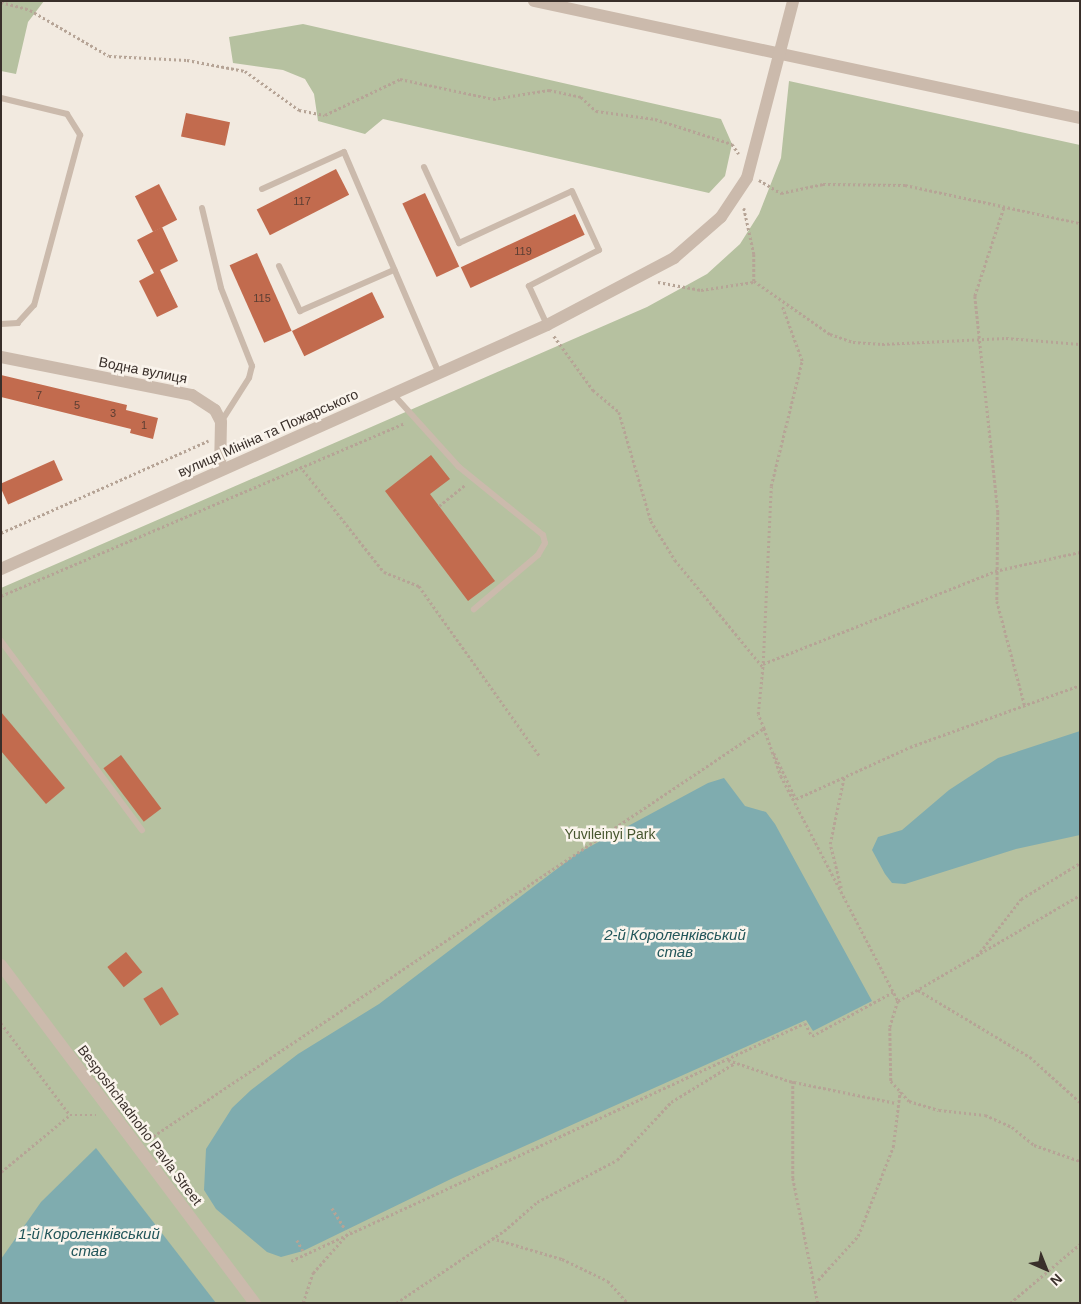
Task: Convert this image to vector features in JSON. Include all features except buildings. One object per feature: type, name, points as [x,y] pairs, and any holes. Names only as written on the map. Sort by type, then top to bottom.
[{"type":"street","points":[[534,1],[1080,118]]},
{"type":"street","name":"вулиця Мініна та Пожарського","points":[[1,570],[220,470],[547,326],[642,279],[707,231],[740,192],[750,169],[793,1]]},
{"type":"street","name":"Водна вулиця","points":[[1,357],[192,395],[215,410],[221,422]]},
{"type":"street","points":[[220,470],[221,422]]},
{"type":"street","name":"Besposhchadnoho Pavla Street","points":[[1,965],[255,1303]]},
{"type":"lane","points":[[1,98],[67,114],[80,135],[34,305],[18,322],[1,324]]},
{"type":"lane","points":[[262,189],[344,152],[439,374]]},
{"type":"lane","points":[[424,167],[459,243],[572,191],[599,250],[528,286],[547,326]]},
{"type":"lane","points":[[202,208],[221,288],[252,366],[250,378],[221,422]]},
{"type":"lane","points":[[278,266],[300,311],[394,270]]},
{"type":"lane","points":[[393,394],[472,479],[536,527],[545,543],[538,555],[474,608]]},
{"type":"lane","points":[[1,642],[142,830]]},
{"type":"path","points":[[1,2],[30,10],[109,56],[187,60],[245,71],[299,110],[325,115],[400,79],[493,99],[549,90],[581,98],[596,111],[655,120],[732,144],[750,169],[781,193],[823,184],[905,185],[1004,208],[1049,213],[1080,223]]},
{"type":"path","points":[[740,192],[754,254],[754,282]]},
{"type":"path","points":[[1004,208],[975,296],[1000,570],[997,601],[1025,706]]},
{"type":"path","points":[[642,279],[701,290],[754,282],[782,305],[853,342],[980,339],[1080,344]]},
{"type":"path","points":[[782,305],[802,361],[771,486],[763,667],[758,714],[795,800],[898,1001]]},
{"type":"path","points":[[547,326],[593,390],[619,412],[651,522],[675,560],[763,667]]},
{"type":"path","points":[[1,596],[300,466],[415,419]]},
{"type":"path","points":[[1,533],[221,435]]},
{"type":"path","points":[[300,466],[384,572],[419,586],[540,756]]},
{"type":"path","points":[[439,506],[472,479]]},
{"type":"path","points":[[763,667],[1000,570],[1080,552]]},
{"type":"path","points":[[795,800],[910,748],[1080,685]]},
{"type":"path","points":[[137,1146],[764,728]]},
{"type":"path","points":[[842,893],[830,844],[844,777]]},
{"type":"path","points":[[976,958],[1021,899],[1080,862]]},
{"type":"path","points":[[1080,895],[1042,913],[976,958],[898,1001],[890,1028],[891,1081],[909,1101],[939,1110],[985,1116],[1012,1127],[1034,1145],[1080,1162]]},
{"type":"path","points":[[918,990],[1030,1057],[1080,1102]]},
{"type":"path","points":[[291,1261],[351,1230],[805,1023],[812,1036],[893,992]]},
{"type":"path","points":[[1,1024],[70,1115]]},
{"type":"path","points":[[727,1059],[793,1081],[896,1103]]},
{"type":"path","points":[[396,1303],[492,1238],[537,1202],[617,1160],[671,1102],[735,1063]]},
{"type":"path","points":[[793,1081],[792,1178],[818,1303]]},
{"type":"path","points":[[818,1280],[858,1236],[893,1147],[896,1103],[900,1091]]},
{"type":"path","points":[[1,1172],[70,1115],[114,1115]]},
{"type":"path","points":[[332,1208],[345,1229]]},
{"type":"path","points":[[303,1303],[313,1273],[351,1230]]},
{"type":"path","points":[[492,1238],[562,1259],[608,1281],[628,1303]]},
{"type":"path","points":[[297,1240],[303,1251]]},
{"type":"path","points":[[1010,1303],[1080,1244]]},
{"type":"green space","points":[[1,1],[44,1],[28,22],[16,74],[1,71]]},
{"type":"green space","points":[[303,24],[721,119],[732,144],[725,176],[709,193],[383,119],[365,134],[318,121],[314,94],[305,79],[283,70],[233,63],[229,37]]},
{"type":"green space","name":"Yuvileinyi Park","points":[[789,81],[1080,145],[1080,1303],[1,1303],[1,588],[647,307],[707,274],[740,244],[759,214],[781,158]]},
{"type":"water","points":[[1080,731],[1080,835],[1016,849],[905,884],[892,883],[885,874],[872,850],[878,837],[902,830],[949,790],[998,758]]},
{"type":"water","name":"2-й Короленківський став","points":[[724,778],[745,806],[766,812],[775,824],[872,1001],[813,1031],[806,1020],[453,1178],[303,1251],[281,1257],[267,1252],[216,1209],[204,1190],[206,1149],[232,1108],[251,1090],[298,1054],[379,1004],[578,853],[708,783]]},
{"type":"water","name":"1-й Короленківський став","points":[[96,1148],[216,1303],[1,1303],[1,1259],[41,1202]]}]
